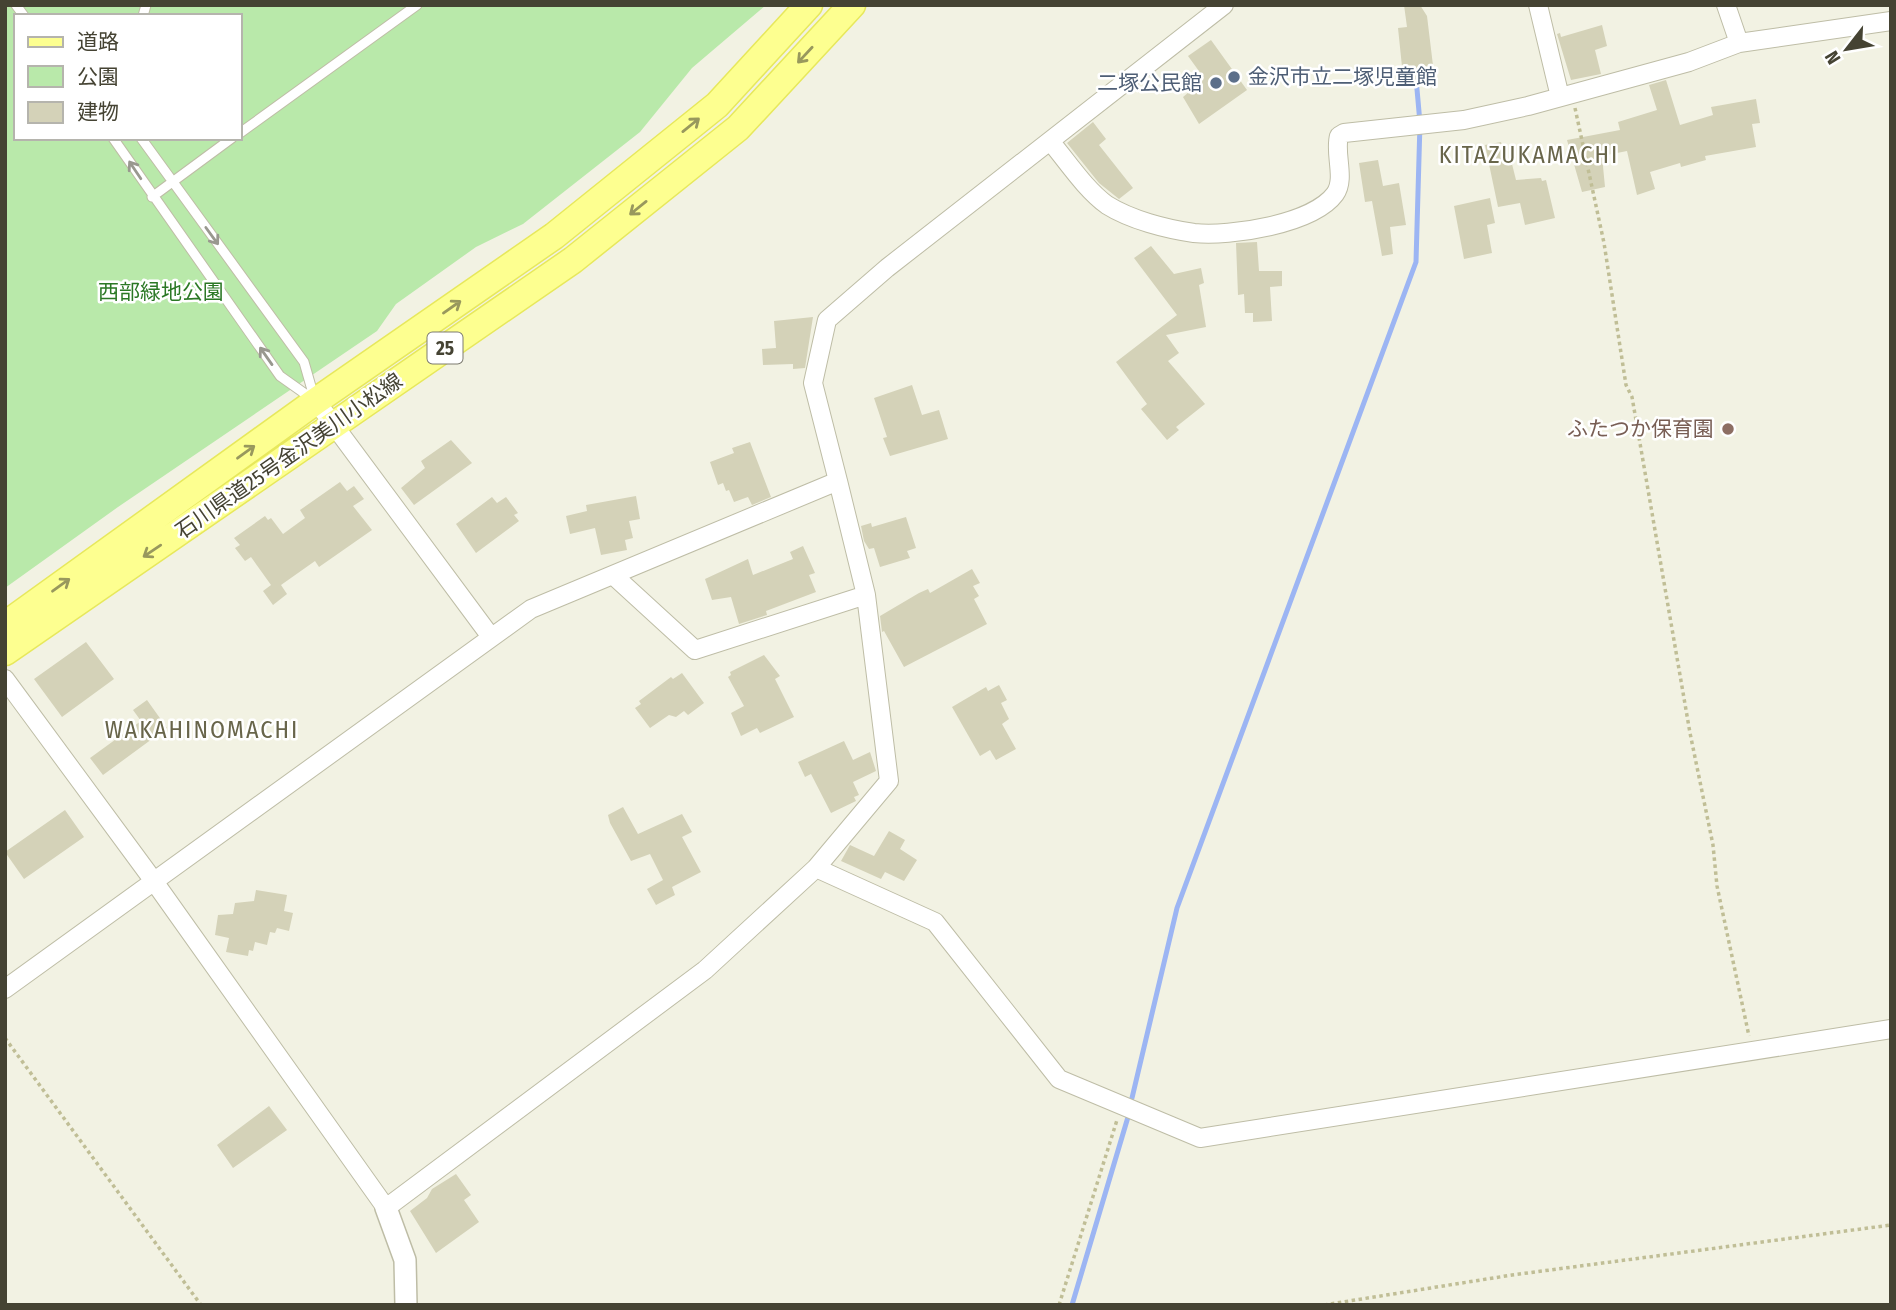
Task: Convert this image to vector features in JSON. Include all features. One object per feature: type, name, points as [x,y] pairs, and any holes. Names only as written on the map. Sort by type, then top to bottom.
[{"type":"main road","name":"石川県道25号金沢美川小松線","points":[[5,625],[316,401],[565,227],[717,105],[809,5]]},
{"type":"main road","name":"石川県道25号金沢美川小松線","points":[[5,652],[573,260],[728,136],[852,5]]},
{"type":"street","points":[[386,1208],[705,970],[816,868],[889,781],[866,594],[813,383],[827,320],[887,268],[1224,5]]},
{"type":"street","points":[[1538,5],[1567,95]]},
{"type":"street","points":[[1726,5],[1739,43]]},
{"type":"street","points":[[1050,141],[1108,205],[1149,223],[1196,233],[1264,228],[1294,220],[1322,206],[1337,192],[1340,170],[1336,145],[1339,136],[1344,132],[1464,120],[1689,62],[1739,43],[1891,21]]},
{"type":"street","points":[[316,401],[491,637]]},
{"type":"street","points":[[5,989],[531,609],[838,481]]},
{"type":"street","points":[[613,575],[695,650],[866,594]]},
{"type":"street","points":[[5,679],[153,880],[386,1208],[405,1260],[406,1305]]},
{"type":"street","points":[[816,868],[935,922],[1059,1079],[1200,1138],[1753,1053],[1891,1029]]},
{"type":"lane","points":[[242,132],[417,5]]},
{"type":"lane","points":[[114,140],[280,376],[316,401]]},
{"type":"lane","points":[[142,140],[304,362],[316,401]]},
{"type":"lane","points":[[152,197],[229,140]]},
{"type":"path","points":[[1567,95],[1604,243],[1626,384],[1632,397],[1690,733],[1713,845],[1717,886],[1739,1000],[1753,1053]]},
{"type":"path","points":[[5,1038],[201,1305]]},
{"type":"path","points":[[1059,1305],[1122,1105]]},
{"type":"path","points":[[1324,1305],[1512,1275],[1891,1225]]},
{"type":"green space","name":"西部緑地公園","points":[[5,5],[766,5],[692,68],[640,132],[523,224],[476,247],[396,304],[377,331],[118,507],[5,588]]},
{"type":"building","points":[[1404,5],[1420,5],[1427,16],[1435,82],[1404,86],[1398,28],[1407,27]]},
{"type":"building","points":[[1602,25],[1607,46],[1595,50],[1601,74],[1571,80],[1557,34],[1560,33],[1561,37]]},
{"type":"building","points":[[1211,40],[1247,90],[1199,124],[1183,97],[1189,92],[1187,89],[1204,78],[1188,56]]},
{"type":"building","points":[[1666,80],[1680,125],[1713,115],[1711,107],[1756,99],[1760,123],[1752,124],[1756,147],[1705,156],[1706,160],[1681,167],[1680,163],[1650,172],[1655,189],[1637,195],[1627,151],[1602,156],[1605,187],[1582,192],[1567,140],[1620,130],[1618,122],[1657,110],[1649,85]]},
{"type":"building","points":[[1093,122],[1106,139],[1099,145],[1133,188],[1119,199],[1099,183],[1067,143]]},
{"type":"building","points":[[1501,142],[1506,161],[1511,160],[1516,180],[1546,180],[1555,218],[1525,225],[1520,203],[1498,207],[1485,145]]},
{"type":"building","points":[[1378,160],[1383,186],[1399,183],[1406,225],[1390,227],[1393,254],[1382,256],[1372,201],[1365,202],[1359,163]]},
{"type":"building","points":[[1490,198],[1495,223],[1487,225],[1492,253],[1464,259],[1454,206]]},
{"type":"building","points":[[1257,242],[1259,271],[1282,271],[1282,286],[1270,287],[1272,321],[1253,322],[1253,313],[1245,313],[1244,294],[1238,295],[1236,243]]},
{"type":"building","points":[[1151,246],[1174,274],[1201,268],[1204,283],[1199,285],[1206,327],[1166,335],[1179,353],[1168,361],[1205,404],[1176,427],[1179,430],[1167,440],[1141,409],[1147,404],[1116,362],[1177,315],[1134,258]]},
{"type":"building","points":[[813,317],[805,368],[793,369],[793,364],[763,365],[762,349],[776,348],[774,321]]},
{"type":"building","points":[[912,385],[922,415],[939,410],[948,439],[890,456],[883,438],[887,437],[874,398]]},
{"type":"building","points":[[451,440],[472,463],[414,505],[401,488],[425,468],[421,461]]},
{"type":"building","points":[[750,442],[771,497],[752,505],[748,497],[734,502],[723,483],[718,485],[710,462],[734,453],[732,448]]},
{"type":"building","points":[[340,482],[347,491],[354,486],[364,499],[353,506],[372,530],[319,567],[315,561],[281,585],[287,594],[273,605],[263,591],[271,585],[251,557],[245,561],[235,548],[240,545],[234,538],[265,516],[268,520],[271,518],[283,534],[305,518],[300,510]]},
{"type":"building","points":[[636,496],[640,519],[629,521],[633,538],[625,540],[627,550],[601,555],[595,528],[570,534],[566,516],[587,511],[586,505]]},
{"type":"building","points":[[492,497],[497,503],[506,497],[518,513],[514,515],[519,521],[476,553],[456,524]]},
{"type":"building","points":[[906,517],[916,548],[907,551],[910,558],[880,567],[874,548],[869,549],[864,541],[861,526],[871,523],[872,527]]},
{"type":"building","points":[[803,546],[815,573],[809,575],[816,592],[766,611],[767,615],[739,624],[731,597],[712,600],[705,579],[748,559],[753,575],[793,559],[790,552]]},
{"type":"building","points":[[972,569],[980,583],[973,586],[979,596],[974,599],[987,624],[904,667],[884,631],[882,632],[880,616],[919,593],[928,589],[930,593]]},
{"type":"building","points":[[86,642],[114,679],[62,717],[34,679]]},
{"type":"building","points":[[764,655],[780,676],[775,679],[794,717],[760,733],[757,728],[741,736],[731,713],[744,706],[728,677],[730,672]]},
{"type":"building","points":[[682,673],[704,703],[688,715],[684,711],[676,717],[669,715],[650,728],[635,708],[641,704],[639,701],[671,677],[673,679]]},
{"type":"building","points":[[999,685],[1007,700],[1001,703],[1009,719],[1002,724],[1016,749],[996,760],[990,750],[980,756],[952,707],[986,687],[988,691]]},
{"type":"building","points":[[147,700],[167,728],[103,775],[90,758],[141,721],[133,710]]},
{"type":"building","points":[[844,741],[853,760],[870,752],[876,771],[853,782],[859,795],[854,797],[856,801],[831,813],[811,774],[805,777],[798,762]]},
{"type":"building","points":[[623,807],[638,834],[682,814],[692,832],[682,837],[701,872],[672,887],[675,895],[656,905],[647,889],[663,880],[650,854],[631,861],[610,823],[608,815]]},
{"type":"building","points":[[65,810],[84,837],[24,879],[5,852]]},
{"type":"building","points":[[889,831],[905,840],[900,849],[917,860],[904,881],[885,872],[881,879],[841,861],[850,845],[874,856]]},
{"type":"building","points":[[256,890],[287,895],[284,911],[293,913],[289,931],[277,928],[275,933],[270,932],[267,945],[255,942],[253,951],[249,950],[248,956],[226,952],[229,938],[215,935],[218,915],[233,914],[235,903],[254,901]]},
{"type":"building","points":[[269,1106],[287,1130],[233,1168],[217,1145]]},
{"type":"building","points":[[456,1174],[471,1195],[464,1200],[479,1222],[436,1253],[410,1211],[427,1198],[432,1189]]},
{"type":"waterway","points":[[1132,1098],[1177,908],[1416,262],[1420,123],[1416,78]]},
{"type":"waterway","points":[[1072,1305],[1128,1117]]},
{"type":"place","name":"金沢市立二塚児童館","points":[[1234,77]]},
{"type":"place","name":"二塚公民館","points":[[1216,83]]},
{"type":"place","name":"ふたつか保育園","points":[[1728,429]]},
{"type":"district","name":"KITAZUKAMACHI","points":[[1529,155]]},
{"type":"district","name":"WAKAHINOMACHI","points":[[202,730]]}]
